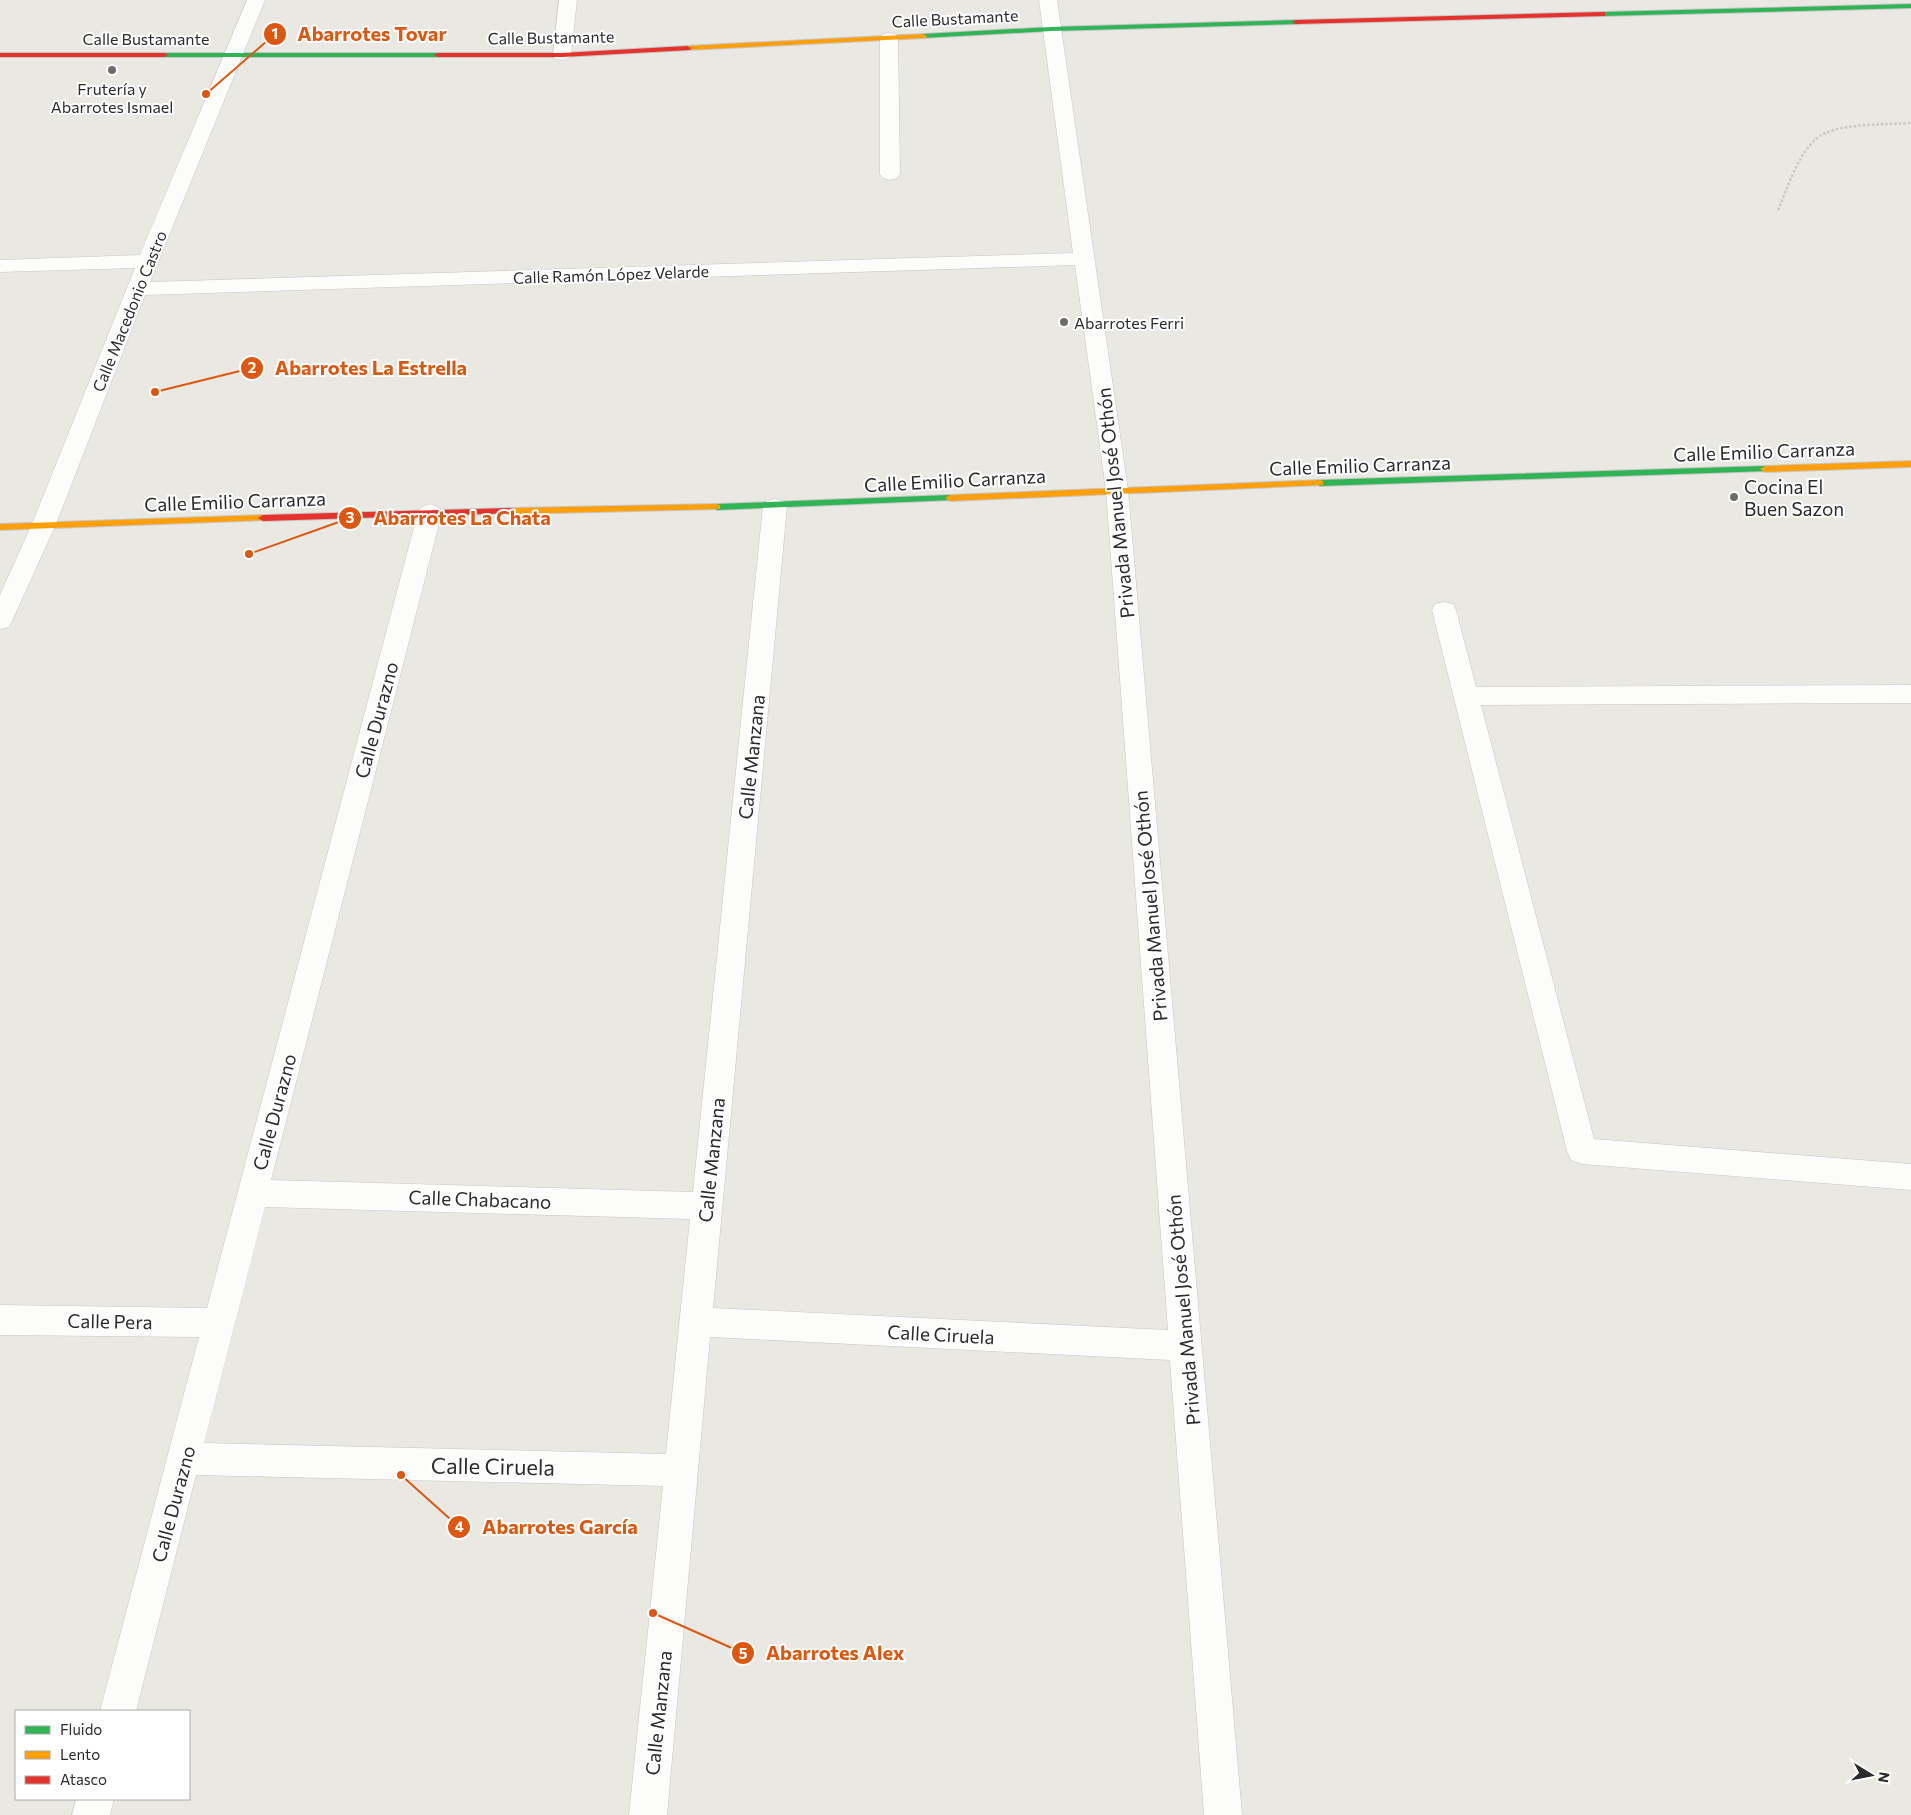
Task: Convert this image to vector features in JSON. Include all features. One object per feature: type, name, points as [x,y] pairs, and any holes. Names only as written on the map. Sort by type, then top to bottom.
[{"type":"street","name":"Calle Macedonio Castro","points":[[0,620],[44,524],[148,261],[232,54],[256,0]]},
{"type":"street","points":[[562,55],[568,0]]},
{"type":"street","name":"Privada Manuel José Othón","points":[[1048,0],[1117,490],[1223,1815]]},
{"type":"street","name":"Calle Bustamante","points":[[0,55],[562,55],[1051,29],[1911,6]]},
{"type":"street","points":[[889,38],[890,174]]},
{"type":"street","name":"Calle Ramón López Velarde","points":[[137,289],[1085,259]]},
{"type":"street","points":[[0,266],[148,261]]},
{"type":"street","name":"Calle Emilio Carranza","points":[[0,527],[430,512],[775,506],[1117,490],[1911,464]]},
{"type":"street","name":"Calle Manzana","points":[[648,1815],[775,506]]},
{"type":"street","name":"Calle Durazno","points":[[118,1710],[430,512]]},
{"type":"street","points":[[1444,610],[1582,1151],[1911,1176]]},
{"type":"street","points":[[1466,696],[1911,694]]},
{"type":"street","name":"Calle Chabacano","points":[[253,1193],[707,1206]]},
{"type":"street","name":"Calle Pera","points":[[0,1320],[220,1323]]},
{"type":"street","name":"Calle Ciruela","points":[[696,1322],[1186,1346]]},
{"type":"street","name":"Calle Ciruela","points":[[184,1459],[681,1470]]},
{"type":"street","points":[[91,1815],[96,1800]]},
{"type":"path","points":[[1778,210],[1801,161],[1818,137],[1852,126],[1911,124]]},
{"type":"traffic: fast","points":[[1602,14],[1911,6]]},
{"type":"traffic: fast","points":[[923,36],[1051,29],[1296,22]]},
{"type":"traffic: fast","points":[[164,55],[438,55]]},
{"type":"traffic: fast","points":[[1320,483],[1765,469]]},
{"type":"traffic: fast","points":[[717,507],[950,498]]},
{"type":"traffic: slow","points":[[687,48],[923,36]]},
{"type":"traffic: slow","points":[[1765,469],[1911,464]]},
{"type":"traffic: slow","points":[[950,498],[1320,483]]},
{"type":"traffic: slow","points":[[512,511],[717,507]]},
{"type":"traffic: slow","points":[[0,527],[263,518]]},
{"type":"traffic: jam","points":[[1296,22],[1602,14]]},
{"type":"traffic: jam","points":[[438,55],[562,55],[687,48]]},
{"type":"traffic: jam","points":[[0,55],[164,55]]},
{"type":"traffic: jam","points":[[263,518],[512,511]]},
{"type":"place","name":"Frutería y Abarrotes Ismael","points":[[112,70]]},
{"type":"place","name":"Abarrotes Tovar","points":[[206,94]]},
{"type":"place","name":"Abarrotes Ferri","points":[[1064,322]]},
{"type":"place","name":"Abarrotes La Estrella","points":[[155,392]]},
{"type":"place","name":"Cocina El Buen Sazon","points":[[1734,497]]},
{"type":"place","name":"Abarrotes La Chata","points":[[249,554]]},
{"type":"place","name":"Abarrotes García","points":[[401,1475]]},
{"type":"place","name":"Abarrotes Alex","points":[[653,1613]]}]
